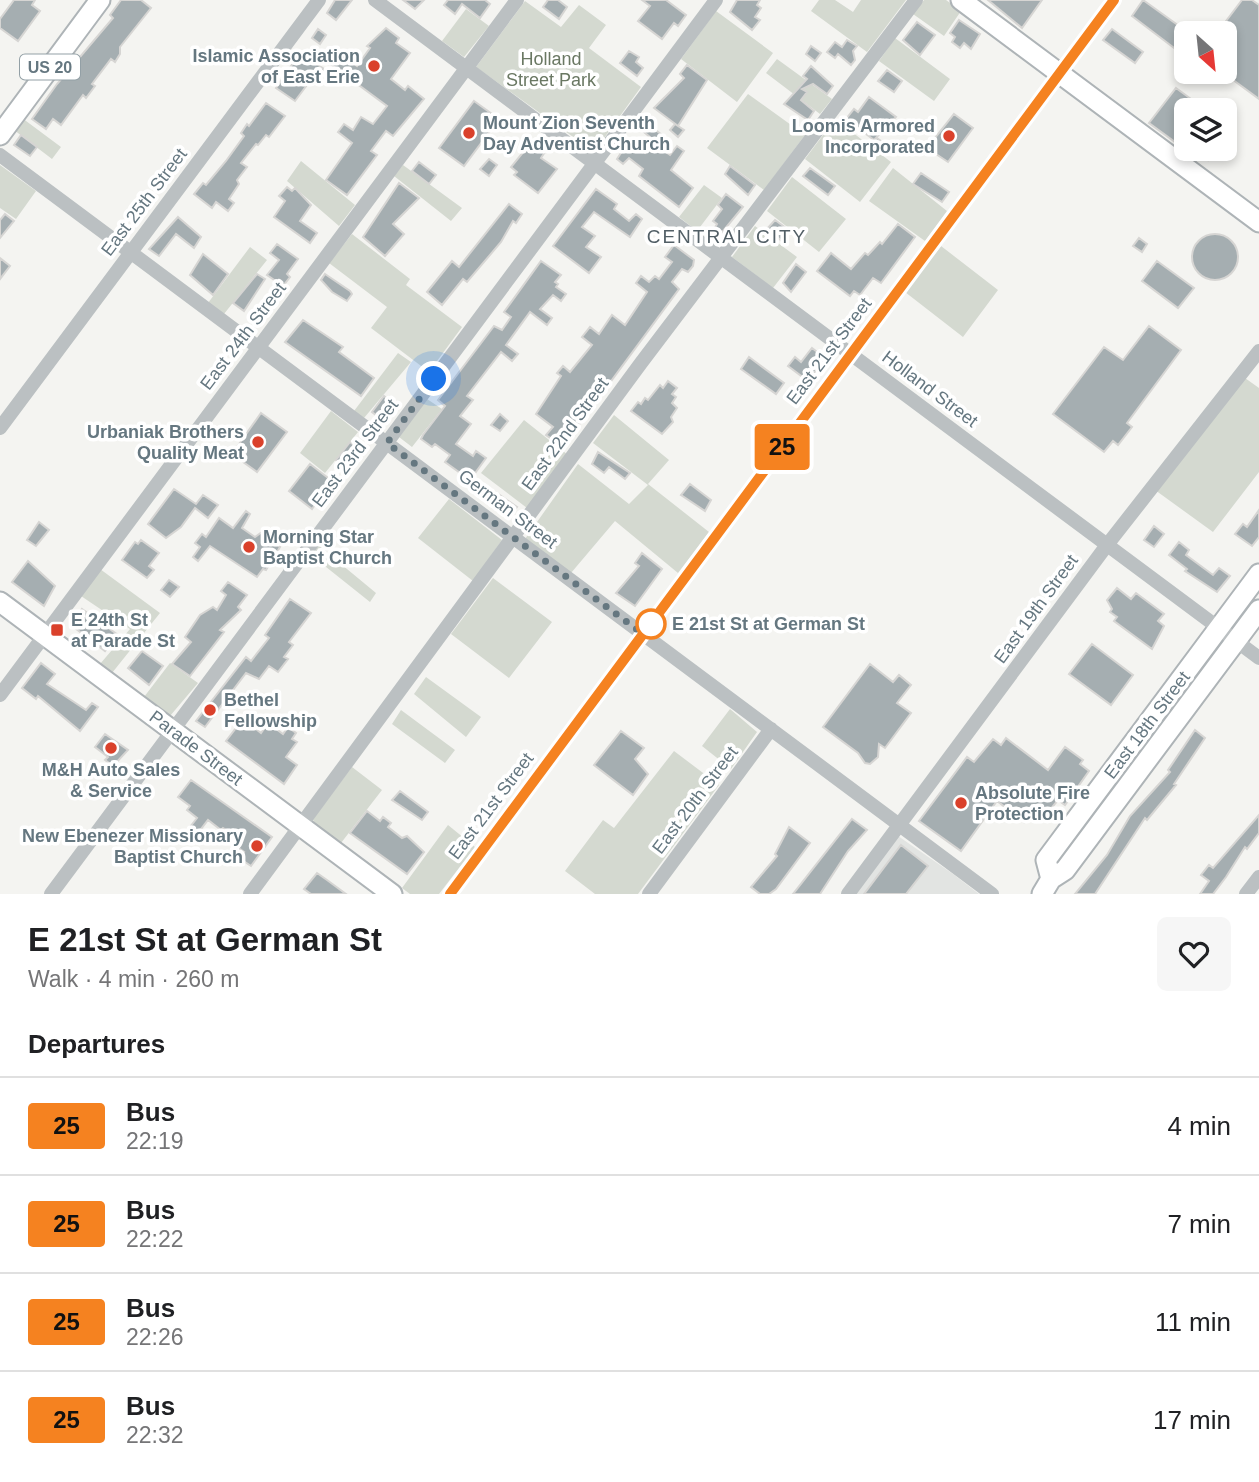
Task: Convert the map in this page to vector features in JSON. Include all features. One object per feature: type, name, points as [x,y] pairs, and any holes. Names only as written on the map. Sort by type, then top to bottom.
[{"type":"main road","name":"US 20","points":[[0,135],[100,0]]},
{"type":"main road","points":[[961,0],[1259,222]]},
{"type":"main road","name":"East 18th Street","points":[[1047,886],[1046,860],[1259,574]]},
{"type":"main road","name":"Parade Street","points":[[0,602],[392,894]]},
{"type":"main road","name":"East 18th Street","points":[[1047,886],[1065,870],[1259,610]]},
{"type":"street","name":"East 25th Street","points":[[0,428],[318,0]]},
{"type":"street","name":"Holland Street","points":[[375,0],[1259,658]]},
{"type":"street","name":"East 24th Street","points":[[0,695],[517,0]]},
{"type":"street","name":"East 23rd Street","points":[[51,894],[716,0]]},
{"type":"street","name":"East 22nd Street","points":[[250,894],[721,257],[916,0]]},
{"type":"street","name":"East 21st Street","points":[[450,894],[1114,0]]},
{"type":"street","name":"German Street","points":[[0,155],[992,894]]},
{"type":"street","name":"East 19th Street","points":[[848,894],[1107,545],[1259,351]]},
{"type":"street","name":"East 20th Street","points":[[649,894],[771,729]]},
{"type":"street","points":[[1246,894],[1259,877]]},
{"type":"shaded area","points":[[898,836],[953,874],[979,894],[854,894]]},
{"type":"green space","points":[[819,0],[835,0],[853,12],[861,0],[906,0],[867,52],[811,11]]},
{"type":"green space","points":[[924,0],[946,0],[961,11],[944,36],[913,14]]},
{"type":"green space","name":"Holland Street Park","points":[[525,1],[561,27],[579,5],[606,25],[589,48],[641,87],[594,152],[476,67]]},
{"type":"green space","points":[[466,9],[489,26],[464,57],[442,41]]},
{"type":"green space","points":[[716,11],[773,53],[737,102],[681,59]]},
{"type":"green space","points":[[895,38],[950,79],[934,101],[879,61]]},
{"type":"green space","points":[[777,59],[832,99],[820,114],[766,73]]},
{"type":"green space","points":[[748,94],[805,135],[764,190],[707,148]]},
{"type":"green space","points":[[22,118],[61,147],[52,159],[14,130]]},
{"type":"green space","points":[[835,119],[891,162],[860,202],[805,159]]},
{"type":"green space","points":[[301,161],[355,205],[339,226],[287,181]]},
{"type":"green space","points":[[0,165],[36,191],[16,219],[0,208]]},
{"type":"green space","points":[[403,165],[462,208],[451,221],[394,176]]},
{"type":"green space","points":[[893,168],[947,211],[925,241],[869,201]]},
{"type":"green space","points":[[792,177],[846,219],[819,252],[767,211]]},
{"type":"green space","points":[[704,185],[722,198],[697,231],[679,217]]},
{"type":"green space","points":[[755,226],[797,257],[773,288],[732,257]]},
{"type":"green space","points":[[352,234],[410,279],[406,285],[462,327],[429,372],[371,328],[387,307],[329,263]]},
{"type":"green space","points":[[941,246],[998,290],[963,337],[905,292]]},
{"type":"green space","points":[[250,247],[267,260],[224,314],[208,303]]},
{"type":"green space","points":[[398,353],[411,362],[364,418],[354,411]]},
{"type":"green space","points":[[1245,378],[1259,388],[1259,472],[1213,532],[1155,490]]},
{"type":"green space","points":[[427,399],[442,409],[412,447],[399,437]]},
{"type":"green space","points":[[331,411],[358,432],[325,473],[300,453]]},
{"type":"green space","points":[[614,415],[669,460],[648,484],[709,532],[678,573],[615,521],[571,573],[525,539],[578,464],[629,504],[648,485],[593,443]]},
{"type":"green space","points":[[524,420],[568,455],[527,508],[481,473]]},
{"type":"green space","points":[[449,499],[502,540],[473,581],[418,538]]},
{"type":"green space","points":[[318,545],[376,593],[370,602],[311,555]]},
{"type":"green space","points":[[100,569],[160,613],[112,673],[100,664],[130,629],[81,596]]},
{"type":"green space","points":[[493,578],[552,622],[509,678],[451,634]]},
{"type":"green space","points":[[170,663],[198,683],[170,716],[144,697]]},
{"type":"green space","points":[[426,677],[481,717],[466,737],[414,694]]},
{"type":"green space","points":[[730,709],[757,732],[731,769],[702,746]]},
{"type":"green space","points":[[401,710],[455,750],[445,763],[392,724]]},
{"type":"green space","points":[[674,751],[719,785],[638,894],[595,894],[565,871],[603,820],[614,828]]},
{"type":"green space","points":[[352,767],[382,790],[341,843],[314,823],[313,819]]},
{"type":"green space","points":[[448,825],[475,847],[439,894],[410,894],[402,888]]},
{"type":"building","points":[[14,0],[35,0],[32,5],[40,11],[18,41],[0,28],[0,19]]},
{"type":"building","points":[[121,0],[141,0],[151,8],[120,47],[120,54],[115,62],[111,59],[92,84],[95,86],[86,98],[83,95],[61,125],[53,119],[46,129],[32,119],[57,84],[113,18],[110,15]]},
{"type":"building","points":[[335,0],[352,0],[336,20],[327,13]]},
{"type":"building","points":[[403,0],[424,0],[415,9]]},
{"type":"building","points":[[448,0],[485,0],[490,4],[480,18],[462,4],[455,14],[444,5]]},
{"type":"building","points":[[548,0],[558,0],[567,7],[559,19],[543,7]]},
{"type":"building","points":[[642,0],[666,0],[686,15],[678,26],[674,23],[662,39],[638,21],[650,6]]},
{"type":"building","points":[[737,0],[760,0],[757,5],[761,8],[755,17],[760,20],[752,30],[730,12]]},
{"type":"building","points":[[988,0],[1042,0],[1022,28]]},
{"type":"building","points":[[1143,0],[1174,22],[1174,48],[1132,16]]},
{"type":"building","points":[[1242,0],[1252,0],[1259,5],[1259,99],[1237,83],[1237,21],[1226,21]]},
{"type":"building","points":[[959,20],[980,34],[971,49],[964,43],[960,48],[952,42],[955,37],[950,33]]},
{"type":"building","points":[[917,22],[935,35],[920,55],[903,40]]},
{"type":"building","points":[[386,28],[399,38],[396,43],[410,53],[391,79],[405,90],[408,86],[424,99],[393,136],[386,131],[371,151],[377,155],[347,195],[326,180],[352,143],[338,132],[344,124],[353,130],[361,117],[373,124],[387,106],[325,60],[335,49],[357,66],[370,48],[367,46]]},
{"type":"building","points":[[318,29],[326,35],[320,44],[312,38]]},
{"type":"building","points":[[1112,29],[1143,52],[1135,63],[1103,40]]},
{"type":"building","points":[[847,40],[857,46],[853,51],[855,60],[851,65],[838,54],[835,58],[827,52],[835,42],[842,47]]},
{"type":"building","points":[[811,46],[821,53],[815,61],[806,54]]},
{"type":"building","points":[[629,51],[639,57],[636,62],[643,68],[637,76],[620,63]]},
{"type":"building","points":[[300,53],[324,69],[316,79],[313,77],[295,101],[276,88]]},
{"type":"building","points":[[687,65],[707,80],[678,126],[654,108],[684,78],[680,74]]},
{"type":"building","points":[[811,66],[833,86],[827,94],[813,84],[802,89],[807,92],[801,100],[814,111],[808,120],[784,104],[807,79],[803,76]]},
{"type":"building","points":[[887,70],[902,81],[894,92],[878,81]]},
{"type":"building","points":[[1176,88],[1190,98],[1174,98],[1174,141],[1149,123]]},
{"type":"building","points":[[869,97],[896,117],[874,140],[846,119],[854,109],[858,112]]},
{"type":"building","points":[[474,101],[499,119],[464,166],[439,148]]},
{"type":"building","points":[[266,103],[285,116],[269,137],[266,135],[256,144],[241,163],[247,167],[237,180],[239,184],[229,199],[234,203],[228,211],[216,202],[212,208],[194,194],[203,183],[206,185],[226,161],[244,136],[241,133],[247,124],[249,126]]},
{"type":"building","points":[[954,114],[973,128],[948,162],[927,148]]},
{"type":"building","points":[[675,124],[684,130],[678,137],[670,130]]},
{"type":"building","points":[[649,125],[662,135],[657,143],[644,132]]},
{"type":"building","points":[[21,135],[37,147],[30,156],[14,145]]},
{"type":"building","points":[[877,138],[885,144],[880,152],[871,146]]},
{"type":"building","points":[[628,142],[645,153],[653,143],[670,155],[677,146],[684,151],[671,170],[693,188],[679,207],[639,176],[643,169],[629,158],[623,164],[617,159]]},
{"type":"building","points":[[536,144],[545,152],[541,158],[557,169],[538,193],[514,175],[517,172],[511,167],[529,145],[533,148]]},
{"type":"building","points":[[489,159],[497,165],[489,176],[480,169]]},
{"type":"building","points":[[419,162],[436,175],[429,184],[412,171]]},
{"type":"building","points":[[730,166],[755,185],[748,195],[725,174]]},
{"type":"building","points":[[810,168],[835,186],[828,195],[803,176]]},
{"type":"building","points":[[921,173],[949,192],[942,202],[913,184]]},
{"type":"building","points":[[399,183],[419,198],[393,224],[404,234],[385,256],[363,237]]},
{"type":"building","points":[[287,187],[292,191],[295,188],[311,205],[300,221],[317,233],[310,243],[274,217],[285,201],[279,196]]},
{"type":"building","points":[[596,189],[617,204],[614,209],[629,221],[636,214],[642,219],[630,237],[594,212],[582,227],[595,236],[586,247],[601,257],[589,273],[553,246]]},
{"type":"building","points":[[726,194],[743,207],[719,236],[713,231],[717,224],[713,221],[722,209],[718,205]]},
{"type":"building","points":[[509,204],[522,214],[516,223],[513,221],[501,242],[467,282],[463,279],[442,305],[427,292],[452,261],[459,267]]},
{"type":"building","points":[[5,214],[14,221],[0,238],[0,220]]},
{"type":"building","points":[[178,217],[201,237],[194,248],[176,234],[159,256],[149,249]]},
{"type":"building","points":[[775,220],[790,231],[782,241],[767,229]]},
{"type":"building","points":[[898,224],[915,237],[881,283],[873,278],[860,295],[854,291],[850,296],[817,271],[831,253],[851,269],[865,253],[868,255],[880,242],[882,244]]},
{"type":"building","points":[[1215,234],[1231,241],[1238,257],[1231,273],[1215,280],[1199,273],[1192,257],[1199,241]]},
{"type":"building","points":[[1139,238],[1147,244],[1142,252],[1133,246]]},
{"type":"building","points":[[277,244],[298,259],[287,274],[290,277],[283,286],[267,275],[279,260],[270,253]]},
{"type":"building","points":[[674,245],[694,260],[693,266],[688,272],[682,269],[672,282],[679,289],[569,438],[560,445],[546,435],[553,427],[536,414],[561,376],[557,373],[563,366],[570,372],[592,345],[582,337],[590,327],[599,334],[612,315],[625,325],[647,292],[636,283],[641,276],[649,282],[655,276],[659,279],[672,262],[665,257]]},
{"type":"building","points":[[203,254],[228,274],[213,295],[190,275]]},
{"type":"building","points":[[0,258],[10,266],[0,279]]},
{"type":"building","points":[[541,261],[561,275],[555,282],[558,284],[556,287],[566,294],[561,301],[553,295],[540,309],[552,318],[547,325],[530,312],[506,345],[518,354],[512,361],[501,352],[467,396],[473,400],[460,416],[471,424],[456,444],[473,456],[476,451],[486,458],[470,480],[445,462],[450,455],[435,444],[432,447],[421,439],[445,406],[438,400],[494,326],[502,330],[511,317],[504,312]]},
{"type":"building","points":[[1157,261],[1194,288],[1178,308],[1142,281]]},
{"type":"building","points":[[796,264],[806,272],[791,292],[783,283]]},
{"type":"building","points":[[257,274],[265,279],[244,311],[233,303]]},
{"type":"building","points":[[325,274],[350,291],[352,294],[347,301],[332,292],[321,280]]},
{"type":"building","points":[[303,320],[343,347],[339,352],[374,378],[361,396],[285,342]]},
{"type":"building","points":[[1149,326],[1181,350],[1127,423],[1132,427],[1118,445],[1113,441],[1104,452],[1053,414],[1104,347],[1123,360]]},
{"type":"building","points":[[812,348],[825,358],[808,381],[788,366],[795,357],[801,362]]},
{"type":"building","points":[[749,357],[784,383],[776,394],[741,369]]},
{"type":"building","points":[[668,381],[677,388],[672,394],[676,397],[672,403],[677,408],[671,417],[673,422],[662,434],[631,411],[638,402],[641,404],[645,398],[648,400],[660,385],[663,388]]},
{"type":"building","points":[[384,396],[393,403],[381,419],[372,412]]},
{"type":"building","points":[[261,413],[287,432],[257,472],[232,454]]},
{"type":"building","points":[[500,414],[508,421],[500,431],[491,425]]},
{"type":"building","points":[[350,442],[358,448],[345,467],[336,460]]},
{"type":"building","points":[[598,452],[630,473],[625,479],[609,467],[604,473],[592,464]]},
{"type":"building","points":[[310,464],[332,481],[312,509],[289,491]]},
{"type":"building","points":[[690,484],[711,500],[705,511],[681,495]]},
{"type":"building","points":[[174,489],[196,504],[203,495],[218,505],[208,518],[195,508],[181,527],[166,538],[148,524]]},
{"type":"building","points":[[494,491],[517,507],[509,517],[491,504],[493,501],[488,498]]},
{"type":"building","points":[[1259,510],[1259,537],[1252,546],[1235,534],[1243,524],[1247,527]]},
{"type":"building","points":[[246,511],[250,514],[242,528],[255,537],[262,532],[280,547],[266,570],[263,569],[257,577],[210,546],[198,561],[193,557],[200,547],[195,543],[202,534],[206,537],[219,518],[233,528]]},
{"type":"building","points":[[39,522],[49,530],[36,546],[27,540]]},
{"type":"building","points":[[1154,526],[1164,534],[1154,547],[1144,540]]},
{"type":"building","points":[[141,540],[159,553],[149,566],[154,570],[147,578],[122,560],[135,542],[138,544]]},
{"type":"building","points":[[1179,542],[1189,550],[1186,555],[1213,575],[1219,568],[1230,576],[1217,592],[1185,571],[1187,569],[1169,555]]},
{"type":"building","points":[[642,553],[662,569],[635,606],[616,593],[639,566],[635,563]]},
{"type":"building","points":[[28,561],[55,586],[44,606],[12,582]]},
{"type":"building","points":[[169,580],[179,587],[170,597],[161,590]]},
{"type":"building","points":[[228,582],[247,595],[238,607],[241,610],[220,630],[224,632],[190,676],[172,664],[191,642],[185,637],[200,615],[213,607],[217,610],[226,595],[221,591]]},
{"type":"building","points":[[1117,588],[1131,599],[1136,593],[1164,614],[1158,621],[1164,626],[1152,649],[1114,621],[1117,617],[1110,612],[1112,609],[1107,600]]},
{"type":"building","points":[[290,599],[311,613],[289,642],[293,645],[284,657],[288,659],[278,672],[269,666],[259,679],[246,673],[205,727],[196,721],[246,657],[251,661],[269,638],[265,635]]},
{"type":"building","points":[[82,609],[118,635],[105,651],[71,625]]},
{"type":"building","points":[[1092,644],[1133,675],[1111,705],[1069,674]]},
{"type":"building","points":[[142,651],[163,666],[149,685],[128,668]]},
{"type":"building","points":[[41,663],[55,674],[47,684],[86,710],[92,703],[98,707],[80,731],[38,696],[36,699],[22,688]]},
{"type":"building","points":[[870,664],[893,682],[899,675],[911,685],[897,703],[911,713],[885,748],[879,744],[878,757],[870,764],[865,763],[858,753],[823,727]]},
{"type":"building","points":[[243,719],[261,733],[268,723],[283,734],[288,727],[296,733],[292,739],[297,742],[286,757],[297,765],[284,784],[226,741]]},
{"type":"building","points":[[1195,730],[1205,738],[1174,784],[1176,785],[1147,820],[1145,818],[1095,894],[1075,894],[1107,855],[1130,816],[1170,772],[1168,770]]},
{"type":"building","points":[[621,731],[644,748],[635,759],[648,774],[633,795],[594,765]]},
{"type":"building","points":[[105,734],[128,750],[113,766],[105,760],[108,757],[95,747]]},
{"type":"building","points":[[1006,738],[1048,770],[1065,747],[1083,760],[1080,764],[1089,771],[1065,805],[1058,800],[1049,811],[1030,814],[1024,822],[997,801],[961,851],[919,821],[967,757],[974,762],[993,739],[1001,745]]},
{"type":"building","points":[[191,780],[272,837],[251,866],[239,858],[244,852],[233,844],[238,838],[208,820],[194,838],[186,832],[197,818],[187,810],[190,806],[178,797]]},
{"type":"building","points":[[400,791],[428,812],[422,820],[392,800]]},
{"type":"building","points":[[367,811],[380,821],[383,817],[391,823],[388,827],[402,838],[407,836],[424,852],[407,874],[350,833]]},
{"type":"building","points":[[1259,815],[1259,833],[1247,849],[1245,847],[1213,894],[1200,894],[1209,881],[1201,875],[1209,865],[1213,868]]},
{"type":"building","points":[[852,819],[867,830],[848,851],[820,894],[793,894]]},
{"type":"building","points":[[789,827],[810,843],[776,889],[769,894],[760,894],[751,887],[777,856],[775,854]]},
{"type":"building","points":[[901,845],[928,866],[906,894],[864,894]]},
{"type":"building","points":[[317,873],[346,894],[311,894],[304,889]]},
{"type":"bus line","name":"25","points":[[450,894],[1114,0]]},
{"type":"place","name":"Islamic Association of East Erie","points":[[374,66]]},
{"type":"place","name":"Mount Zion Seventh Day Adventist Church","points":[[469,133]]},
{"type":"place","name":"Loomis Armored Incorporated","points":[[949,136]]},
{"type":"place","name":"Urbaniak Brothers Quality Meat","points":[[258,442]]},
{"type":"place","name":"Morning Star Baptist Church","points":[[249,547]]},
{"type":"place","name":"E 21st St at German St","points":[[651,624]]},
{"type":"place","name":"E 24th St at Parade St","points":[[57,630]]},
{"type":"place","name":"Bethel Fellowship","points":[[210,710]]},
{"type":"place","name":"M&H Auto Sales & Service","points":[[111,748]]},
{"type":"place","name":"Absolute Fire Protection","points":[[961,803]]},
{"type":"place","name":"New Ebenezer Missionary Baptist Church","points":[[257,846]]},
{"type":"district","name":"CENTRAL CITY","points":[[727,236]]},
{"type":"route","points":[[434,379],[387,443],[643,634],[651,624]]}]
